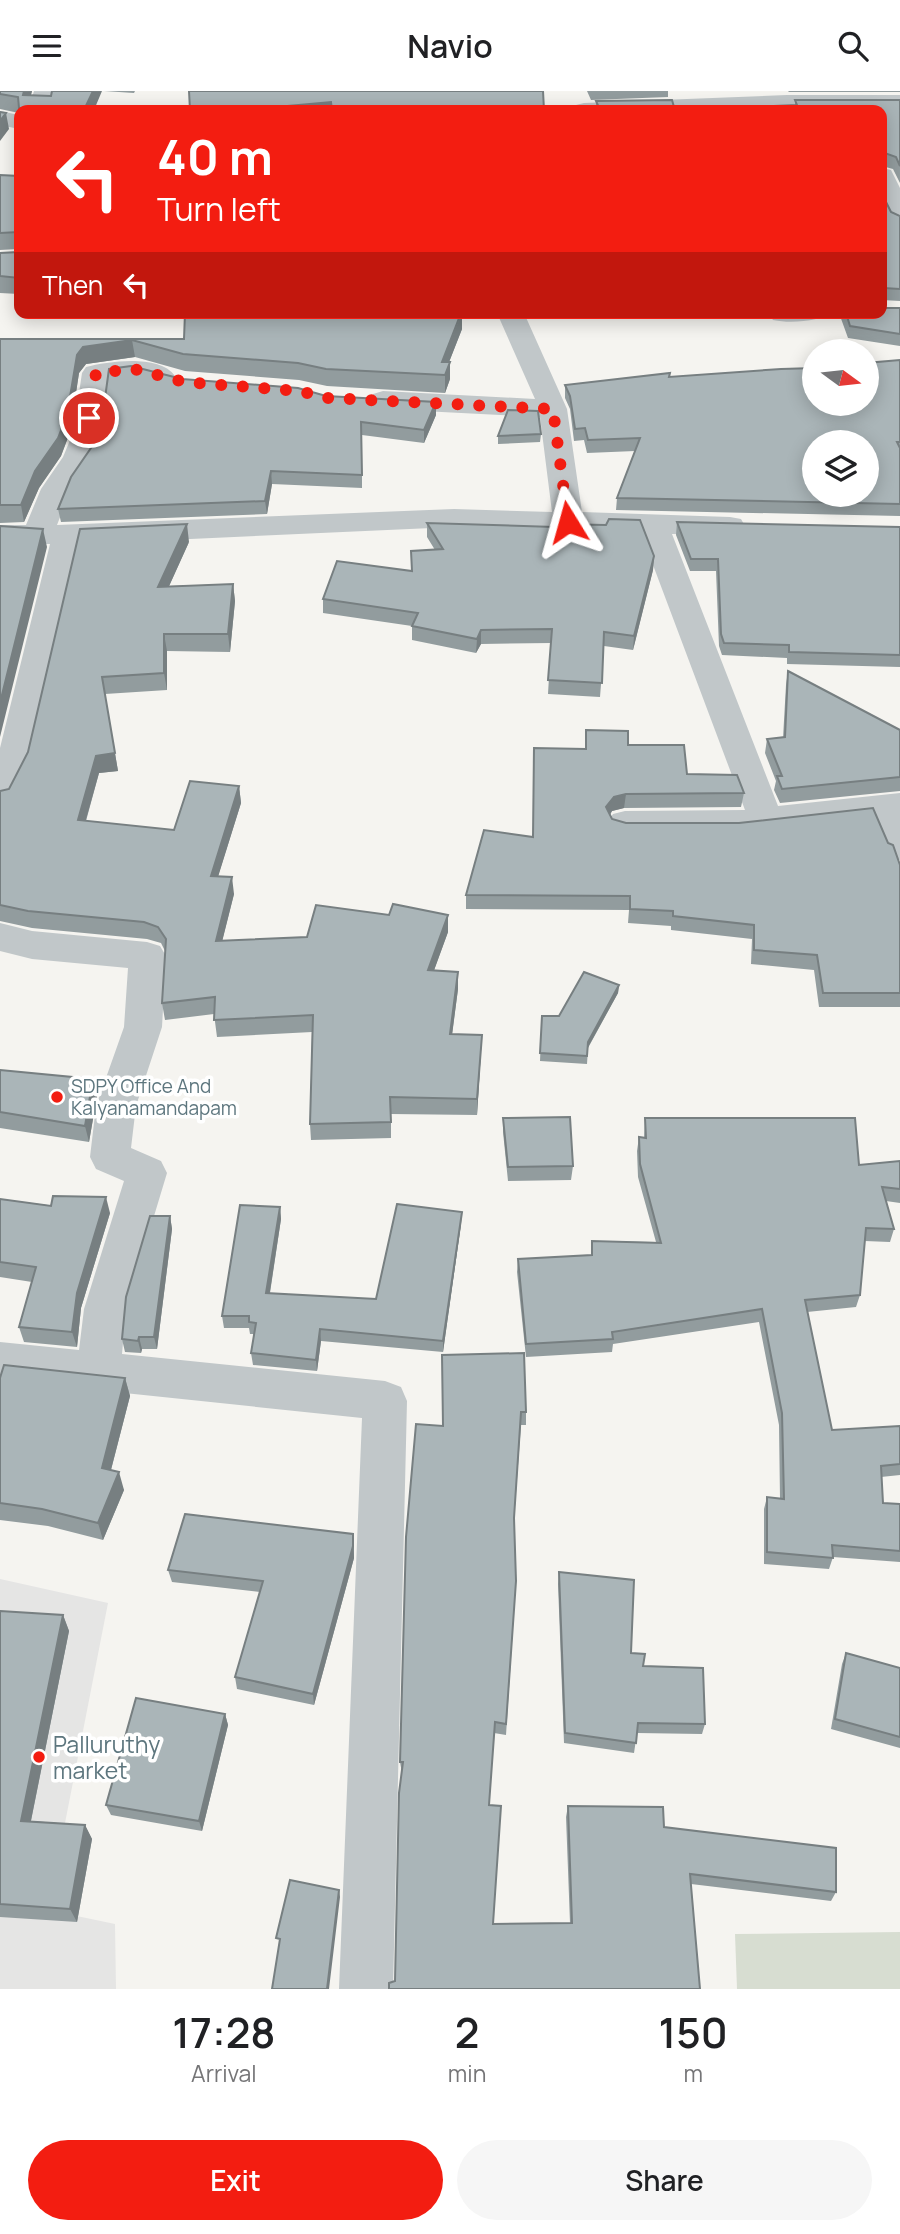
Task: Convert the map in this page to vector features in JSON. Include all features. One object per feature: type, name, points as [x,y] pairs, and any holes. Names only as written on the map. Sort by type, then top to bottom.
[{"type":"street","points":[[712,105],[788,102],[837,105]]},
{"type":"street","points":[[865,105],[900,102]]},
{"type":"street","points":[[887,187],[900,218]]},
{"type":"street","points":[[513,319],[553,409],[568,522]]},
{"type":"street","points":[[0,796],[12,769],[53,535],[56,489],[78,457],[88,433],[96,373],[134,369],[184,382]]},
{"type":"street","points":[[355,399],[553,409]]},
{"type":"street","points":[[0,534],[53,535],[454,518],[760,526]]},
{"type":"street","points":[[653,523],[766,820]]},
{"type":"street","points":[[625,823],[737,823],[892,807],[900,847]]},
{"type":"street","points":[[0,937],[32,945],[147,956],[143,1027],[116,1106],[110,1157],[147,1173],[105,1309],[99,1371]]},
{"type":"street","points":[[0,1361],[385,1401],[366,1989]]},
{"type":"shaded area","name":"Palluruthy market","points":[[0,1579],[108,1603],[48,1910],[115,1924],[116,1989],[0,1989]]},
{"type":"shaded area","points":[[900,1932],[900,1989],[737,1989],[735,1934]]},
{"type":"building","points":[[0,91],[24,91],[23,95],[51,96],[52,91],[93,91],[86,105],[19,105],[18,97],[0,94]]},
{"type":"building","points":[[189,91],[543,91],[544,105],[331,105],[331,102],[298,105],[190,105]]},
{"type":"building","points":[[672,100],[673,105],[598,105],[596,101]]},
{"type":"building","points":[[795,100],[900,100],[900,166],[896,157],[887,154],[887,105],[797,105]]},
{"type":"building","points":[[0,175],[14,176],[14,232],[0,233]]},
{"type":"building","points":[[887,204],[891,212],[900,216],[900,289],[887,288]]},
{"type":"building","points":[[14,252],[14,277],[0,276],[0,253]]},
{"type":"building","points":[[887,308],[900,308],[900,334],[850,326],[848,319],[887,319]]},
{"type":"building","points":[[185,319],[459,319],[442,362],[450,362],[445,375],[326,369],[298,363],[183,354],[132,340],[83,347],[77,355],[67,415],[58,438],[35,471],[21,505],[0,505],[0,339],[184,339]]},
{"type":"building","points":[[900,360],[900,442],[897,442],[900,448],[900,504],[879,504],[879,430],[802,430],[802,502],[617,498],[640,438],[588,440],[585,428],[575,429],[570,396],[565,385],[670,373],[669,377],[802,368],[802,417],[878,417],[879,362]]},
{"type":"building","points":[[131,366],[182,379],[298,388],[326,396],[436,402],[424,430],[361,422],[362,475],[271,471],[265,501],[58,509],[71,477],[93,445],[102,420],[109,369]]},
{"type":"building","points":[[508,410],[538,411],[541,434],[498,436]]},
{"type":"building","points":[[609,519],[640,520],[654,556],[634,636],[604,632],[602,683],[548,680],[552,629],[481,630],[477,639],[412,626],[418,613],[323,599],[337,561],[412,571],[411,551],[443,549],[427,523],[554,527],[554,524],[606,525]]},
{"type":"building","points":[[677,522],[900,527],[900,655],[789,652],[789,645],[724,643],[721,634],[718,559],[691,559]]},
{"type":"building","points":[[187,524],[158,587],[233,584],[228,634],[164,634],[164,673],[102,677],[115,753],[96,756],[78,820],[174,830],[190,781],[239,786],[211,876],[232,877],[216,941],[307,937],[316,905],[389,915],[393,904],[448,915],[428,970],[458,972],[450,1034],[482,1035],[477,1099],[390,1097],[391,1122],[310,1124],[313,1015],[214,1020],[215,997],[162,1003],[166,939],[158,927],[144,922],[28,911],[0,905],[0,791],[9,789],[28,752],[80,529]]},
{"type":"building","points":[[0,526],[43,529],[0,703]]},
{"type":"building","points":[[788,671],[900,730],[900,777],[782,789],[777,776],[782,776],[767,739],[785,737]]},
{"type":"building","points":[[586,730],[628,731],[628,745],[684,745],[687,774],[737,775],[744,793],[626,794],[614,797],[606,807],[612,819],[626,823],[739,823],[873,808],[888,843],[893,845],[900,865],[900,993],[823,993],[817,955],[754,950],[754,925],[673,916],[673,911],[630,909],[630,896],[466,895],[484,830],[533,837],[534,748],[586,749]]},
{"type":"building","points":[[584,972],[619,985],[588,1042],[587,1056],[540,1053],[542,1016],[559,1016]]},
{"type":"building","points":[[0,1070],[93,1079],[85,1126],[0,1112]]},
{"type":"building","points":[[570,1117],[573,1166],[508,1167],[503,1118]]},
{"type":"building","points":[[645,1118],[855,1118],[859,1165],[900,1161],[900,1189],[882,1187],[894,1229],[866,1228],[860,1295],[805,1300],[832,1430],[900,1426],[900,1464],[881,1466],[883,1503],[900,1504],[900,1551],[832,1545],[833,1558],[767,1552],[767,1497],[784,1499],[782,1413],[762,1309],[612,1332],[613,1339],[526,1344],[518,1259],[592,1255],[592,1241],[661,1243],[640,1164],[639,1137],[646,1138]]},
{"type":"building","points":[[53,1196],[106,1197],[77,1293],[72,1332],[19,1327],[36,1267],[0,1262],[0,1199],[51,1206]]},
{"type":"building","points":[[397,1204],[462,1212],[443,1341],[320,1329],[316,1360],[251,1353],[256,1323],[249,1322],[249,1316],[222,1316],[240,1205],[280,1207],[266,1293],[376,1299]]},
{"type":"building","points":[[150,1216],[170,1216],[154,1337],[139,1337],[138,1341],[122,1339],[126,1297]]},
{"type":"building","points":[[524,1353],[526,1412],[521,1412],[514,1518],[516,1581],[506,1724],[495,1722],[489,1805],[501,1806],[493,1924],[572,1923],[568,1806],[663,1807],[664,1827],[836,1848],[836,1892],[690,1874],[700,1989],[389,1989],[389,1983],[395,1981],[399,1793],[403,1762],[400,1762],[406,1537],[416,1424],[443,1426],[442,1355]]},
{"type":"building","points":[[4,1365],[125,1378],[102,1468],[119,1472],[98,1523],[42,1509],[0,1503],[0,1378]]},
{"type":"building","points":[[185,1514],[353,1534],[353,1546],[313,1694],[235,1677],[263,1581],[168,1570]]},
{"type":"building","points":[[559,1572],[634,1580],[631,1653],[645,1654],[643,1666],[703,1668],[705,1724],[638,1723],[636,1743],[565,1733]]},
{"type":"building","points":[[0,1611],[63,1615],[21,1821],[85,1825],[70,1909],[0,1904]]},
{"type":"building","points":[[846,1653],[900,1668],[900,1737],[835,1719]]},
{"type":"building","points":[[136,1698],[225,1714],[199,1821],[106,1805]]},
{"type":"building","points":[[290,1880],[339,1890],[327,1989],[272,1989],[280,1939],[276,1938]]},
{"type":"place","name":"SDPY Office And Kalyanamandapam","points":[[57,1097]]},
{"type":"place","name":"Palluruthy market","points":[[39,1757]]},
{"type":"route","points":[[89,418],[96,373],[134,369],[184,382],[299,391],[327,398],[553,409],[568,522]]}]
